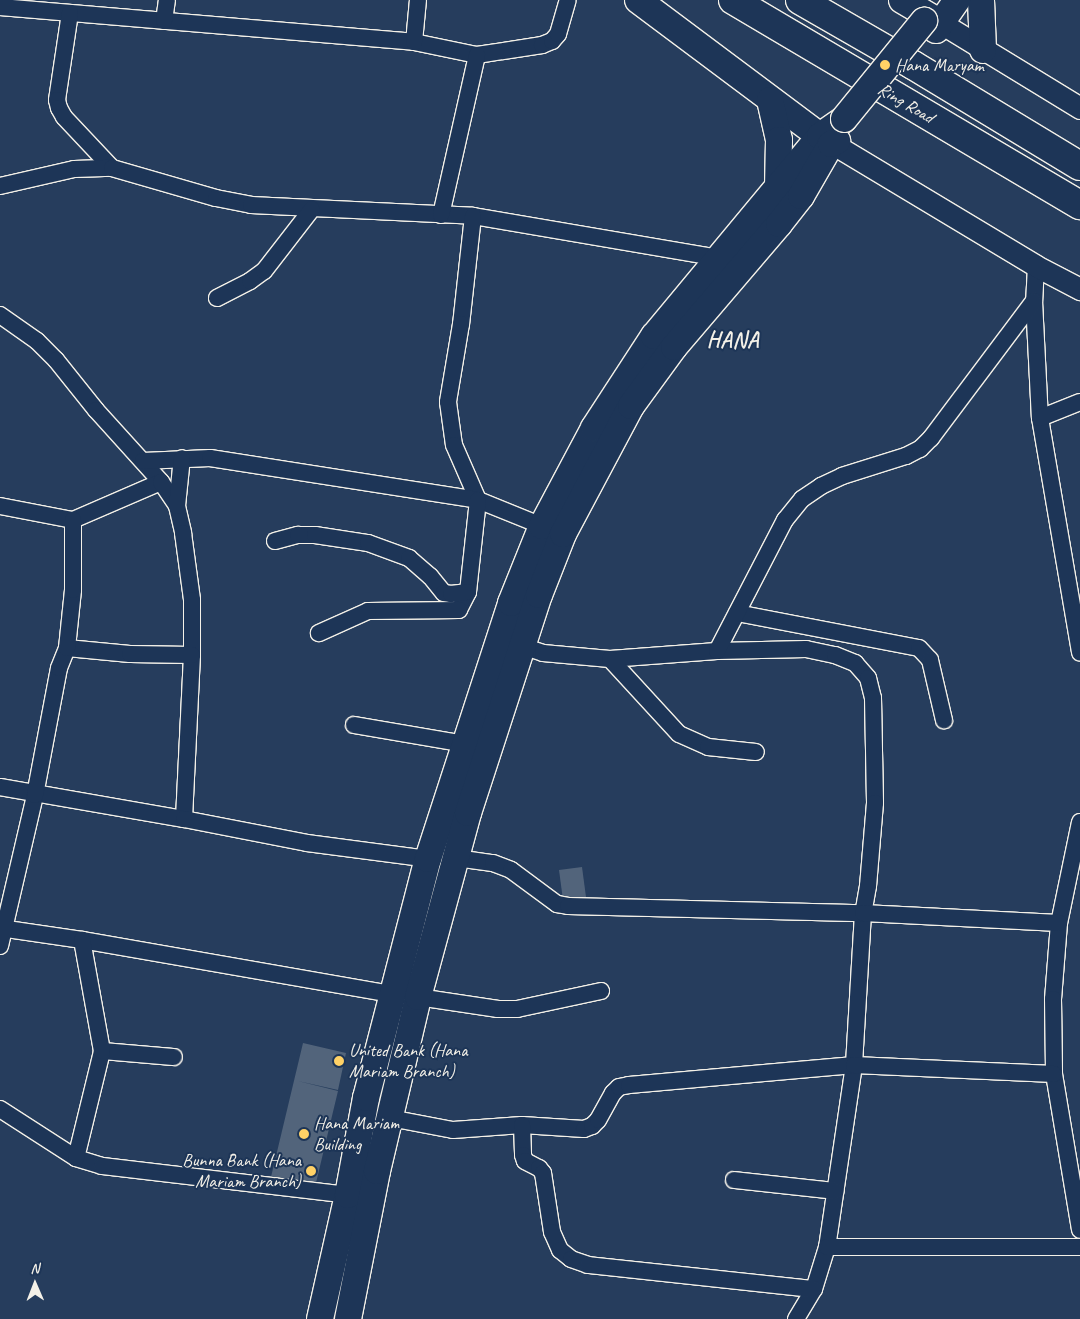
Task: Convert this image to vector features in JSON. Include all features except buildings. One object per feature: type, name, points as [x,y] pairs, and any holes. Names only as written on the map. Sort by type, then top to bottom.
[{"type":"highway","name":"Ring Road","points":[[733,0],[1080,205]]},
{"type":"highway","name":"Ring Road","points":[[800,0],[913,65],[1080,166]]},
{"type":"main road","points":[[638,0],[826,140]]},
{"type":"main road","points":[[902,0],[933,18]]},
{"type":"main road","points":[[320,1319],[348,1195],[366,1098],[456,858],[468,813],[495,689],[511,603],[542,526],[594,428],[654,336],[778,186],[826,140],[851,123],[933,18],[957,0]]},
{"type":"main road","points":[[981,0],[983,50]]},
{"type":"main road","points":[[770,100],[779,140],[778,186]]},
{"type":"main road","points":[[348,1319],[390,1118],[405,996],[428,859],[465,744],[495,689],[522,646],[563,534],[631,406],[674,347],[801,196],[826,140]]},
{"type":"street","points":[[164,21],[167,0]]},
{"type":"street","points":[[414,42],[418,0]]},
{"type":"street","points":[[0,7],[414,42],[477,55],[542,45],[552,41],[558,34],[568,0]]},
{"type":"street","points":[[70,13],[57,100],[58,108],[64,117],[112,168]]},
{"type":"street","points":[[933,18],[1080,108]]},
{"type":"street","points":[[441,214],[477,55]]},
{"type":"street","points":[[826,140],[878,169],[1036,266],[1080,289]]},
{"type":"street","points":[[0,186],[74,169],[112,168],[216,198],[251,205],[473,216],[719,258]]},
{"type":"street","points":[[217,298],[250,281],[264,271],[312,209]]},
{"type":"street","points":[[319,633],[368,611],[459,610],[468,592],[478,500],[454,446],[448,402],[461,324],[473,216]]},
{"type":"street","points":[[1036,266],[1034,300],[1040,418],[1080,653]]},
{"type":"street","points":[[717,651],[785,520],[802,500],[821,486],[842,476],[906,456],[920,448],[931,438],[1034,300]]},
{"type":"street","points":[[0,315],[37,341],[56,360],[96,410],[161,482],[177,506]]},
{"type":"street","points":[[1040,418],[1080,402]]},
{"type":"street","points":[[182,458],[177,506],[183,533],[192,600],[192,655],[184,819]]},
{"type":"street","points":[[143,461],[210,458],[478,500],[542,526]]},
{"type":"street","points":[[0,506],[73,520],[161,482]]},
{"type":"street","points":[[0,946],[2,929],[36,795],[59,668],[67,648],[73,590],[73,520]]},
{"type":"street","points":[[275,541],[298,535],[314,535],[368,543],[409,558],[430,576],[444,593],[468,592]]},
{"type":"street","points":[[736,613],[919,648],[930,660],[944,720]]},
{"type":"street","points":[[522,646],[543,653],[610,659],[717,651],[806,649],[835,655],[855,662],[868,678],[873,698],[875,803],[868,886],[863,913],[854,1065],[827,1247],[814,1289],[796,1319]]},
{"type":"street","points":[[67,648],[130,654],[192,655]]},
{"type":"street","points":[[610,659],[679,734],[708,747],[756,752]]},
{"type":"street","points":[[354,725],[465,744]]},
{"type":"street","points":[[0,787],[36,795],[184,819],[307,843],[428,859]]},
{"type":"street","points":[[1080,822],[1074,882],[1059,924],[1053,999],[1054,1074],[1078,1204],[1080,1230]]},
{"type":"street","points":[[456,858],[493,863],[511,870],[557,904],[568,906],[863,913],[1059,924]]},
{"type":"street","points":[[2,929],[82,940],[405,996],[498,1009],[517,1009],[601,991]]},
{"type":"street","points":[[76,1158],[102,1051],[82,940]]},
{"type":"street","points":[[102,1051],[174,1057]]},
{"type":"street","points":[[390,1118],[453,1130],[522,1126],[584,1129],[592,1126],[613,1093],[620,1087],[629,1085],[854,1065],[1054,1074]]},
{"type":"street","points":[[0,1110],[76,1158],[102,1166],[348,1195]]},
{"type":"street","points":[[522,1126],[525,1161],[539,1168],[543,1173],[552,1232],[560,1250],[571,1259],[588,1265],[814,1289]]},
{"type":"street","points":[[734,1180],[835,1191]]},
{"type":"street","points":[[827,1247],[1080,1247]]},
{"type":"place","name":"Hana Maryam","points":[[885,65]]},
{"type":"place","name":"United Bank (Hana Mariam Branch)","points":[[339,1061]]},
{"type":"place","name":"Hana Mariam Building","points":[[304,1134]]},
{"type":"place","name":"Bunna Bank (Hana Mariam Branch)","points":[[311,1171]]},
{"type":"district","name":"HANA","points":[[733,341]]}]
